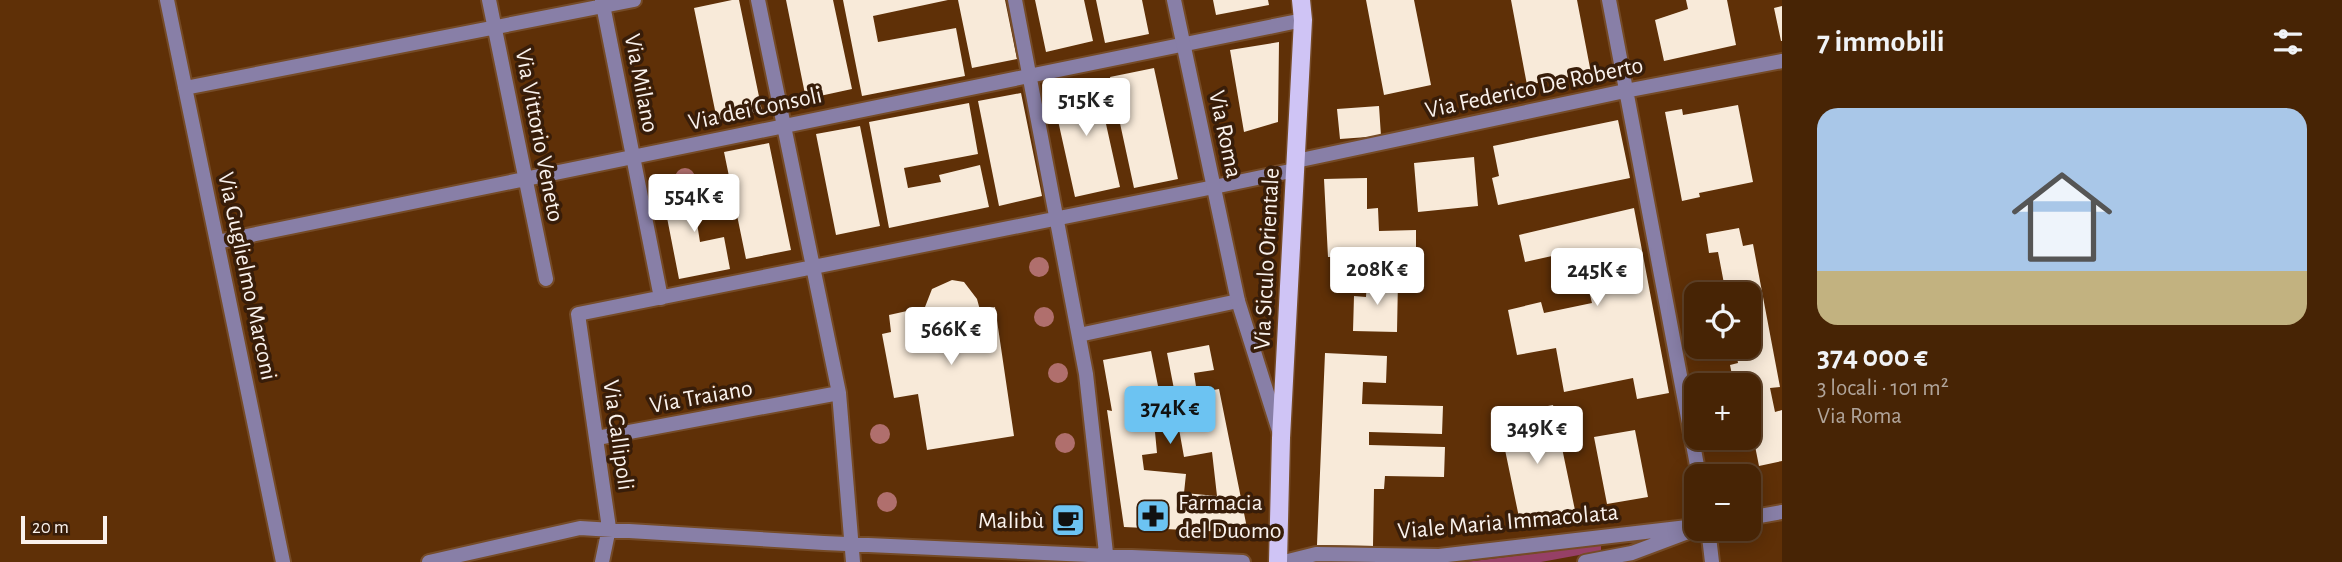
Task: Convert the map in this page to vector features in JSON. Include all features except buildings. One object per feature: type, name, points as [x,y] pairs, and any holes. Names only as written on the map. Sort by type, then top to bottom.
[{"type":"main road","name":"Via Siculo Orientale","points":[[1278,562],[1281,438],[1303,20],[1301,0]]},
{"type":"street","name":"Via Guglielmo Marconi","points":[[167,0],[283,562]]},
{"type":"street","name":"Via Vittorio Veneto","points":[[489,0],[545,279]]},
{"type":"street","points":[[185,88],[602,3],[634,0]]},
{"type":"street","points":[[758,0],[839,394],[853,562]]},
{"type":"street","points":[[1015,0],[1059,219],[1079,335],[1107,559]]},
{"type":"street","name":"Via Roma","points":[[1174,0],[1237,301],[1281,438]]},
{"type":"street","points":[[1609,0],[1697,464]]},
{"type":"street","name":"Via Milano","points":[[602,3],[661,298]]},
{"type":"street","name":"Via dei Consoli","points":[[217,242],[1303,20]]},
{"type":"street","name":"Via Federico De Roberto","points":[[578,314],[1214,187],[1296,165],[1625,91],[1782,61]]},
{"type":"street","points":[[1079,335],[1237,301]]},
{"type":"street","name":"Via Callipoli","points":[[578,314],[609,528],[602,562]]},
{"type":"street","name":"Via Traiano","points":[[597,438],[839,394]]},
{"type":"street","points":[[1761,515],[1782,512]]},
{"type":"street","points":[[429,562],[580,528],[609,528],[1107,559],[1129,557],[1243,562]]},
{"type":"street","name":"Viale Maria Immacolata","points":[[1283,562],[1315,554],[1439,556],[1684,528]]},
{"type":"street","name":"Viale Maria Immacolata","points":[[1585,562],[1632,553],[1684,532]]},
{"type":"street","points":[[1710,541],[1712,562]]},
{"type":"shaded area","points":[[1601,545],[1601,551],[1541,562],[1465,562]]},
{"type":"place","name":"Farmacia del Duomo","points":[[1153,516]]},
{"type":"place","name":"Malibù","points":[[1068,520]]}]
